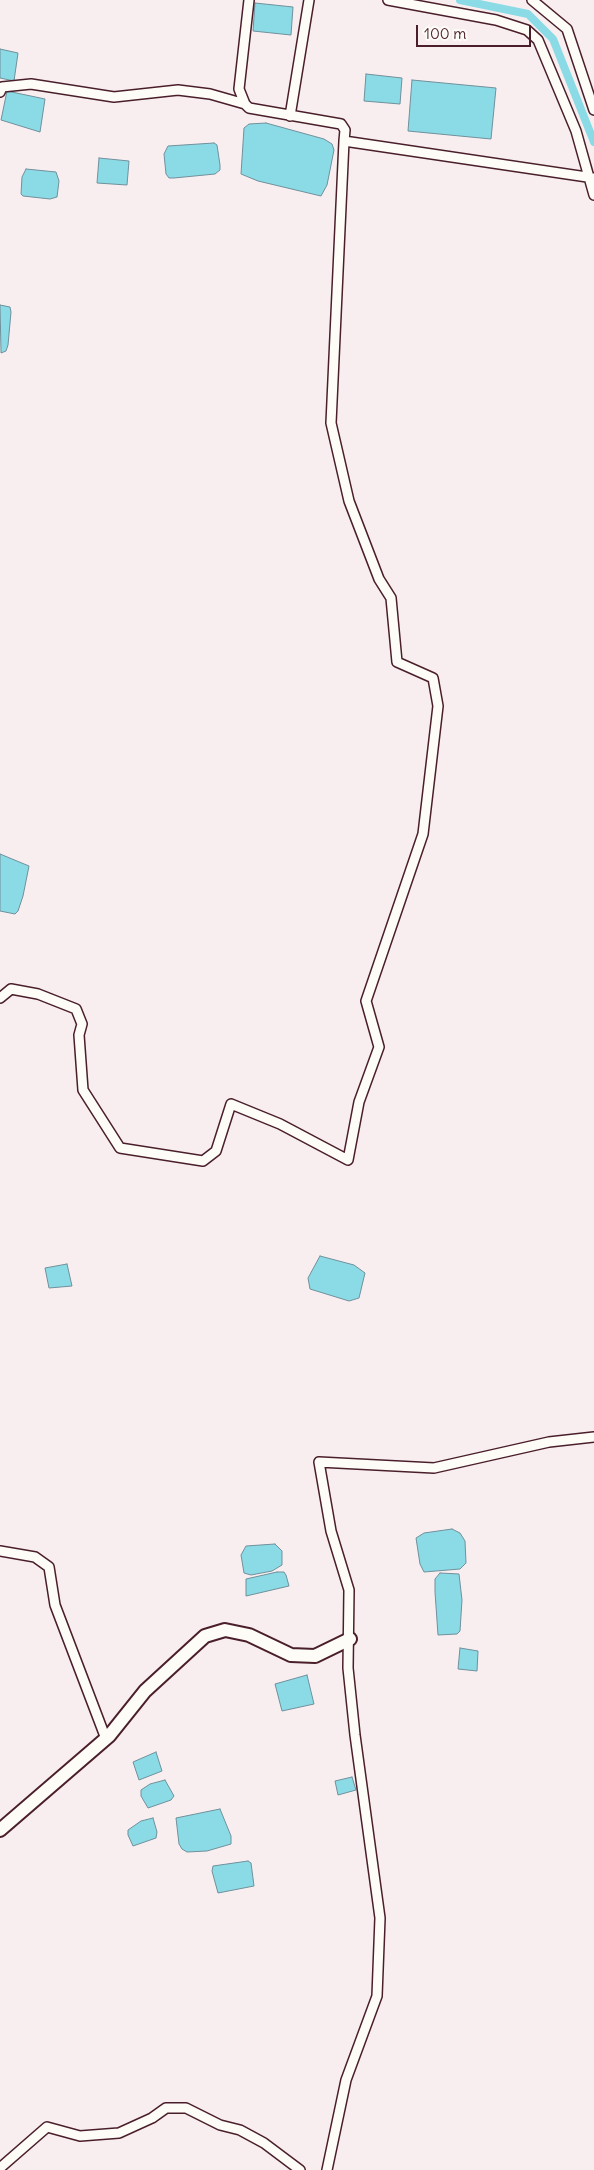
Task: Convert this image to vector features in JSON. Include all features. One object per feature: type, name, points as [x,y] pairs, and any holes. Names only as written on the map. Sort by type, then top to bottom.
[{"type":"street","points":[[0,998],[11,989],[38,994],[76,1010],[82,1024],[79,1035],[83,1090],[120,1148],[203,1161],[216,1151],[231,1104],[280,1124],[348,1160],[359,1102],[379,1047],[366,1001],[422,834],[438,706],[433,678],[397,662],[391,598],[379,579],[349,501],[331,423],[345,130],[341,124],[249,108],[245,104],[239,90],[248,0]]},
{"type":"street","points":[[290,116],[309,0]]},
{"type":"street","points":[[388,0],[496,20],[526,30],[538,40],[576,131],[592,178],[594,195]]},
{"type":"street","points":[[532,0],[566,29],[594,110]]},
{"type":"street","points":[[0,92],[2,87],[32,84],[114,97],[178,90],[210,94],[245,104]]},
{"type":"street","points":[[344,141],[592,178]]},
{"type":"street","points":[[327,2170],[346,2080],[378,1996],[380,1918],[355,1735],[348,1668],[350,1640],[349,1590],[331,1531],[319,1462],[434,1468],[549,1442],[594,1437]]},
{"type":"street","points":[[0,1551],[35,1557],[49,1567],[55,1605],[106,1739]]},
{"type":"street","points":[[0,1830],[106,1739],[145,1692],[205,1636],[225,1630],[249,1635],[291,1655],[315,1656],[350,1640]]},
{"type":"street","points":[[0,2168],[47,2127],[80,2136],[119,2133],[152,2118],[166,2108],[186,2108],[220,2124],[240,2130],[264,2143],[300,2170]]},
{"type":"water","points":[[255,3],[293,7],[291,35],[253,31]]},
{"type":"water","points":[[0,49],[18,53],[14,81],[0,78]]},
{"type":"water","points":[[366,74],[402,78],[400,104],[364,101]]},
{"type":"water","points":[[412,80],[496,88],[491,139],[408,131]]},
{"type":"water","points":[[7,91],[45,99],[40,132],[1,120]]},
{"type":"water","points":[[266,123],[324,139],[332,144],[334,150],[327,185],[321,196],[258,181],[241,174],[244,128],[249,124]]},
{"type":"water","points":[[214,143],[217,145],[220,165],[220,170],[215,174],[169,178],[166,174],[164,154],[168,146]]},
{"type":"water","points":[[99,158],[129,161],[127,185],[97,183]]},
{"type":"water","points":[[26,169],[56,172],[59,181],[57,197],[50,199],[23,196],[21,194],[22,177]]},
{"type":"water","points":[[0,305],[10,307],[11,312],[8,345],[6,351],[1,353]]},
{"type":"water","points":[[0,854],[29,866],[23,896],[18,911],[15,914],[0,911]]},
{"type":"water","points":[[320,1256],[354,1265],[365,1273],[359,1298],[349,1301],[310,1289],[308,1278]]},
{"type":"water","points":[[67,1264],[72,1286],[49,1288],[45,1268]]},
{"type":"water","points":[[452,1529],[460,1533],[465,1541],[466,1563],[460,1569],[424,1572],[420,1564],[416,1538],[424,1533]]},
{"type":"water","points":[[275,1544],[282,1551],[282,1565],[272,1571],[251,1575],[244,1573],[241,1555],[246,1546]]},
{"type":"water","points":[[284,1572],[289,1586],[246,1596],[246,1579]]},
{"type":"water","points":[[440,1573],[459,1574],[462,1600],[460,1631],[457,1634],[438,1635],[435,1579]]},
{"type":"water","points":[[460,1648],[478,1651],[477,1671],[458,1669]]},
{"type":"water","points":[[307,1675],[314,1704],[282,1711],[275,1684]]},
{"type":"water","points":[[156,1752],[162,1771],[139,1780],[133,1762]]},
{"type":"water","points":[[352,1777],[356,1790],[338,1795],[335,1781]]},
{"type":"water","points":[[165,1780],[174,1796],[171,1800],[148,1808],[141,1796],[141,1790],[150,1784]]},
{"type":"water","points":[[220,1809],[231,1836],[231,1844],[207,1851],[187,1852],[182,1849],[179,1844],[176,1818]]},
{"type":"water","points":[[153,1818],[157,1832],[156,1838],[133,1846],[128,1830],[141,1821]]},
{"type":"water","points":[[248,1861],[251,1863],[254,1886],[218,1893],[212,1871],[213,1866]]},
{"type":"waterway","points":[[460,0],[528,14],[553,39],[594,142]]}]
